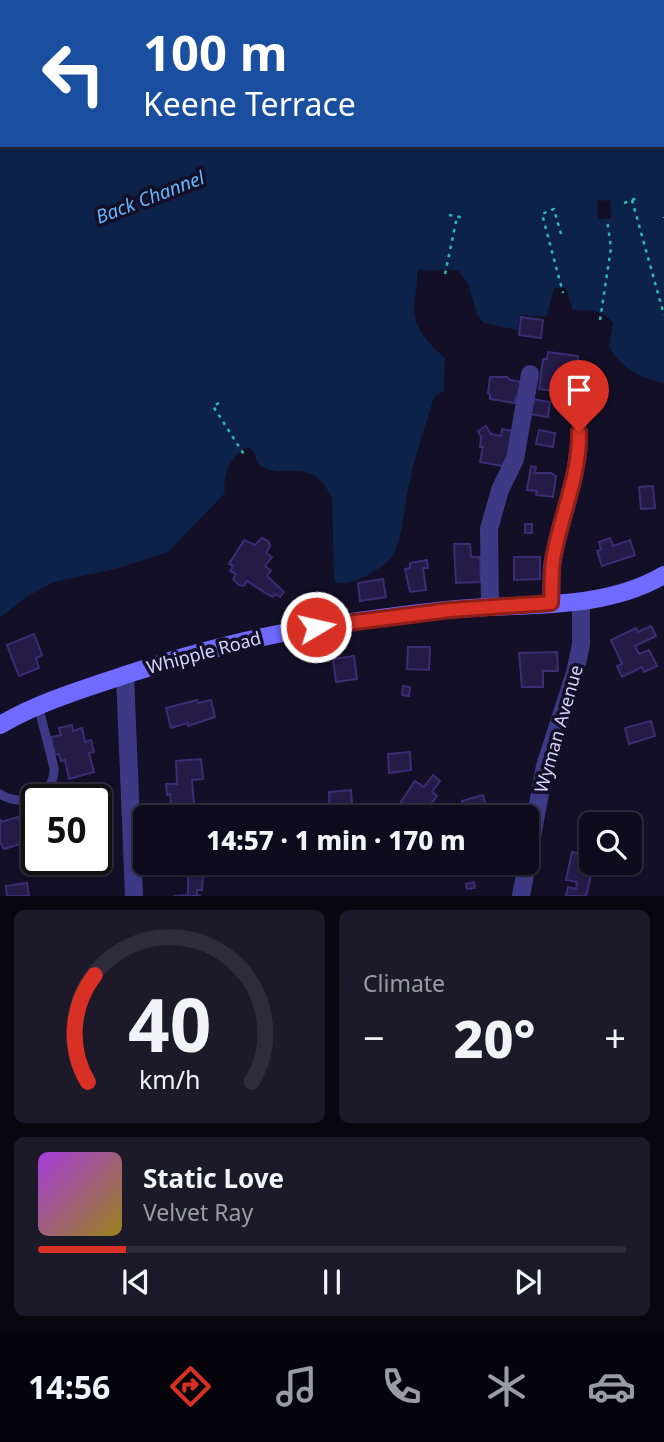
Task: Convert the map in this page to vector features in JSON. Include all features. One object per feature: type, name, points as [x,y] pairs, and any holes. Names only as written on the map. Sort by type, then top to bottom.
[{"type":"main road","name":"Whipple Road","points":[[0,725],[38,705],[125,675],[286,632],[387,617],[490,606],[581,602],[637,589],[664,575]]},
{"type":"street","points":[[490,606],[489,529],[500,490],[515,459],[530,374]]},
{"type":"street","points":[[551,603],[552,562],[573,479],[579,432]]},
{"type":"street","name":"Wyman Avenue","points":[[521,896],[545,766],[571,692],[581,644],[581,602]]},
{"type":"street","points":[[125,675],[134,896]]},
{"type":"lane","points":[[0,794],[18,802],[27,801],[40,794],[53,779],[54,768],[38,705]]},
{"type":"path","points":[[624,203],[640,197]]},
{"type":"path","points":[[632,200],[664,315]]},
{"type":"path","points":[[561,234],[554,209],[542,214],[563,293]]},
{"type":"path","points":[[449,215],[465,218]]},
{"type":"path","points":[[445,274],[457,216]]},
{"type":"path","points":[[600,320],[611,248],[607,219]]},
{"type":"path","points":[[219,403],[213,406],[245,456]]},
{"type":"water","name":"Back Channel","points":[[0,147],[664,147],[664,383],[639,375],[620,361],[609,347],[613,323],[600,313],[573,310],[566,288],[554,288],[547,316],[520,315],[518,330],[483,323],[477,314],[468,284],[458,271],[420,269],[417,272],[415,318],[425,338],[445,358],[444,391],[434,397],[412,470],[399,537],[389,560],[359,579],[337,583],[334,580],[332,498],[324,485],[308,473],[271,470],[260,466],[252,449],[246,447],[236,455],[229,467],[225,479],[225,493],[168,552],[115,569],[54,582],[30,595],[0,617]]},
{"type":"pier","points":[[610,200],[611,219],[598,219],[597,201]]},
{"type":"building","points":[[521,317],[543,320],[541,338],[519,335]]},
{"type":"building","points":[[548,352],[578,356],[577,368],[570,367],[567,384],[561,384],[559,392],[539,389],[543,359],[547,359]]},
{"type":"building","points":[[490,377],[507,377],[523,382],[521,398],[516,397],[515,403],[490,399]]},
{"type":"building","points":[[532,399],[550,402],[548,417],[530,414]]},
{"type":"building","points":[[486,426],[491,434],[501,436],[502,429],[513,431],[508,467],[480,462],[483,447],[480,447],[481,437],[478,431]]},
{"type":"building","points":[[539,430],[555,433],[553,447],[536,444]]},
{"type":"building","points":[[531,466],[536,467],[535,473],[551,473],[556,476],[553,497],[536,495],[537,491],[527,490]]},
{"type":"building","points":[[653,486],[655,508],[641,509],[639,487]]},
{"type":"building","points":[[525,524],[532,524],[532,533],[525,533]]},
{"type":"building","points":[[262,538],[268,541],[270,546],[266,553],[272,557],[265,566],[271,571],[267,576],[284,592],[280,597],[275,594],[273,597],[247,581],[244,586],[239,585],[233,579],[236,574],[230,571],[233,566],[229,564],[244,540],[255,545]]},
{"type":"building","points":[[610,538],[613,546],[630,540],[635,555],[602,566],[597,551],[601,550],[599,542]]},
{"type":"building","points":[[454,544],[470,544],[471,557],[480,557],[481,582],[456,583]]},
{"type":"building","points":[[514,557],[540,557],[540,579],[514,580]]},
{"type":"building","points":[[427,560],[428,568],[423,568],[426,590],[410,592],[405,569],[410,568],[410,563]]},
{"type":"building","points":[[383,579],[386,597],[360,601],[358,583]]},
{"type":"building","points":[[651,626],[656,636],[635,646],[639,654],[649,650],[657,666],[644,672],[642,667],[622,677],[617,666],[622,664],[611,640],[636,628],[638,632]]},
{"type":"building","points":[[34,634],[42,655],[36,658],[39,668],[19,676],[7,645]]},
{"type":"building","points":[[408,647],[430,647],[429,670],[407,669]]},
{"type":"building","points":[[557,652],[558,671],[543,671],[543,687],[522,687],[519,653]]},
{"type":"building","points":[[354,656],[357,679],[336,682],[333,659]]},
{"type":"building","points":[[403,686],[410,687],[409,696],[402,695]]},
{"type":"building","points":[[197,700],[198,703],[211,700],[215,717],[188,726],[187,723],[171,728],[166,708]]},
{"type":"building","points":[[651,721],[655,736],[629,744],[625,728]]},
{"type":"building","points":[[72,725],[73,731],[82,728],[85,742],[91,740],[94,752],[89,753],[94,772],[69,779],[65,760],[61,761],[59,754],[55,755],[51,737],[61,735],[59,728]]},
{"type":"building","points":[[410,752],[411,770],[389,773],[388,754]]},
{"type":"building","points":[[201,759],[203,779],[192,780],[194,805],[171,805],[166,784],[177,784],[176,761]]},
{"type":"building","points":[[433,775],[440,781],[432,792],[437,796],[430,805],[399,805],[415,781],[424,787]]},
{"type":"building","points":[[351,790],[352,805],[330,805],[329,792]]},
{"type":"building","points":[[483,795],[486,805],[463,805],[462,801]]},
{"type":"building","points":[[18,817],[21,844],[4,849],[0,842],[0,819],[1,822]]},
{"type":"building","points":[[572,852],[579,853],[579,875],[591,875],[586,896],[566,896],[568,887],[576,889],[577,882],[566,880]]},
{"type":"building","points":[[188,875],[203,875],[202,890],[197,890],[197,895],[201,896],[174,896],[188,895]]},
{"type":"building","points":[[474,882],[475,888],[467,889],[466,884]]},
{"type":"building","points":[[27,883],[29,896],[7,896],[6,886]]},
{"type":"route","points":[[316,627],[450,610],[551,603],[552,562],[573,479],[579,432]]}]
